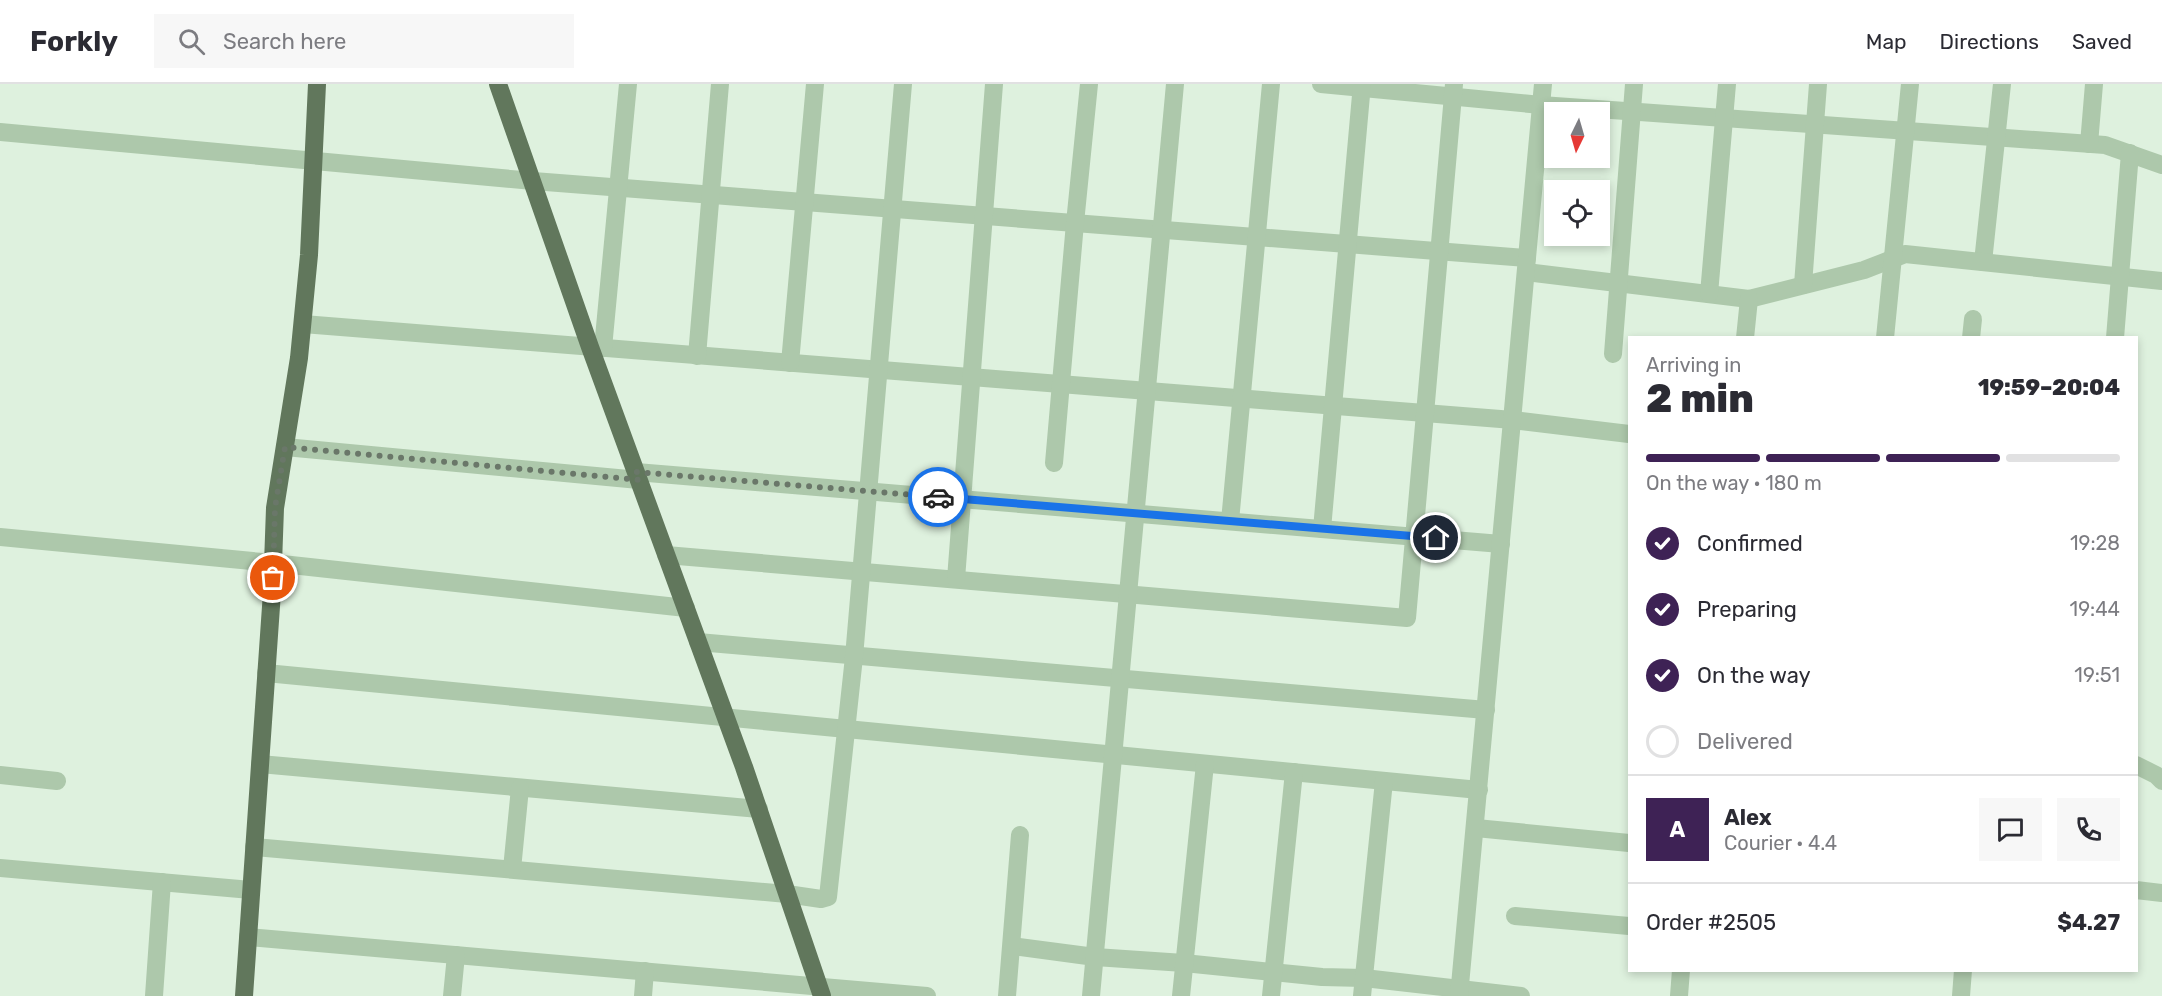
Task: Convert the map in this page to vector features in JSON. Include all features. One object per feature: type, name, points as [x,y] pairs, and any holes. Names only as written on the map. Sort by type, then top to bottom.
[{"type":"main road","points":[[244,996],[275,508],[303,324],[309,255],[316,84]]},
{"type":"main road","points":[[498,84],[596,348],[637,476],[759,809],[820,991]]},
{"type":"street","points":[[596,348],[618,188],[628,84]]},
{"type":"street","points":[[697,356],[720,84]]},
{"type":"street","points":[[790,363],[815,84]]},
{"type":"street","points":[[254,847],[787,894],[821,899],[828,897],[854,657],[903,84]]},
{"type":"street","points":[[956,579],[994,84]]},
{"type":"street","points":[[1054,463],[1089,84]]},
{"type":"street","points":[[1091,996],[1175,84]]},
{"type":"street","points":[[1230,521],[1271,84]]},
{"type":"street","points":[[1321,84],[1454,90],[1541,105],[2105,145],[2162,165]]},
{"type":"street","points":[[1460,993],[1543,84]]},
{"type":"street","points":[[1613,354],[1634,84]]},
{"type":"street","points":[[1709,294],[1727,84]]},
{"type":"street","points":[[1803,285],[1818,84]]},
{"type":"street","points":[[1885,336],[1910,84]]},
{"type":"street","points":[[1983,262],[2002,84]]},
{"type":"street","points":[[2089,144],[2094,84]]},
{"type":"street","points":[[1322,529],[1362,86]]},
{"type":"street","points":[[666,555],[1407,618],[1454,90]]},
{"type":"street","points":[[0,132],[533,181],[1439,251],[1619,283],[1749,299],[1864,270],[1905,254],[2162,281]]},
{"type":"street","points":[[2115,336],[2130,153]]},
{"type":"street","points":[[1745,336],[1749,299]]},
{"type":"street","points":[[303,324],[1513,420],[1628,434]]},
{"type":"street","points":[[285,447],[637,476],[962,499],[1501,544]]},
{"type":"street","points":[[0,537],[273,563],[686,608]]},
{"type":"street","points":[[698,642],[1486,710]]},
{"type":"street","points":[[266,673],[1479,790]]},
{"type":"street","points":[[260,764],[759,809]]},
{"type":"street","points":[[1181,996],[1205,764]]},
{"type":"street","points":[[2138,766],[2156,775],[2162,781]]},
{"type":"street","points":[[1271,996],[1294,772]]},
{"type":"street","points":[[0,775],[57,781]]},
{"type":"street","points":[[1363,987],[1384,781]]},
{"type":"street","points":[[512,870],[520,788]]},
{"type":"street","points":[[1476,828],[1628,843]]},
{"type":"street","points":[[1007,996],[1020,835]]},
{"type":"street","points":[[0,868],[251,890]]},
{"type":"street","points":[[154,996],[162,882]]},
{"type":"street","points":[[2138,890],[2162,893]]},
{"type":"street","points":[[1515,916],[1628,926]]},
{"type":"street","points":[[248,937],[645,971],[737,988],[927,996]]},
{"type":"street","points":[[1012,946],[1095,957],[1274,971],[1322,977],[1363,987],[1521,996]]},
{"type":"street","points":[[452,996],[456,955]]},
{"type":"street","points":[[643,996],[645,971]]},
{"type":"street","points":[[1679,996],[1681,972]]},
{"type":"street","points":[[1961,996],[1963,972]]},
{"type":"way so far","points":[[273,578],[275,508],[285,447],[639,480],[636,472],[938,497]]},
{"type":"route","points":[[938,497],[1436,538]]}]
